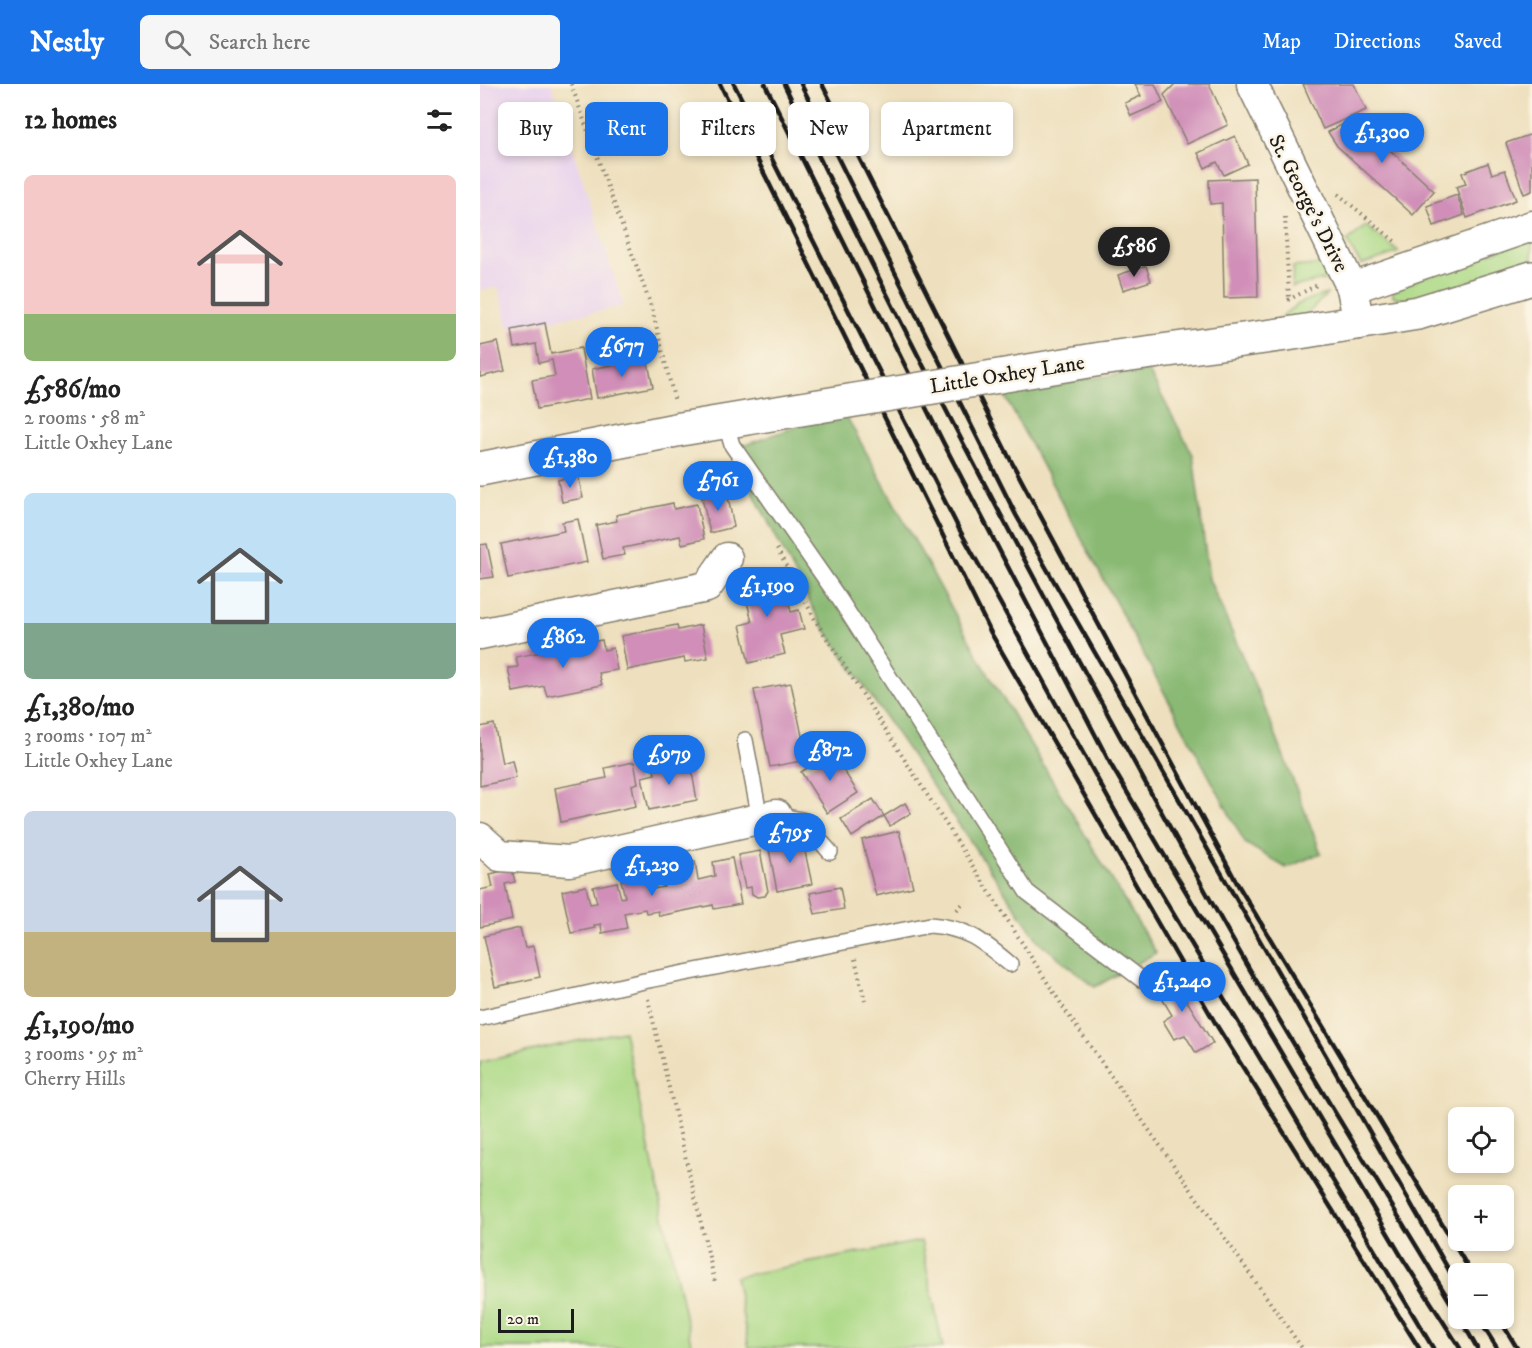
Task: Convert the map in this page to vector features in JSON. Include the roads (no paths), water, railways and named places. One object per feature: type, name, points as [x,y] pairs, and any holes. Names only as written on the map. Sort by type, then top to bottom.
[{"type":"main road","name":"Little Oxhey Lane","points":[[480,470],[725,421],[1101,359],[1359,324],[1418,313],[1532,278]]},
{"type":"street","name":"St. George's Drive","points":[[1252,84],[1352,288],[1359,324]]},
{"type":"street","points":[[1352,288],[1532,226]]},
{"type":"street","points":[[480,634],[707,587],[727,558]]},
{"type":"street","points":[[480,838],[500,856],[570,861],[768,817]]},
{"type":"lane","points":[[725,421],[732,445],[840,600],[1027,892],[1141,979]]},
{"type":"lane","points":[[745,741],[768,817],[802,820],[830,852]]},
{"type":"lane","points":[[480,1018],[644,981],[930,925],[958,928],[972,934],[1010,964]]},
{"type":"railway","points":[[720,84],[991,633],[1217,1026],[1419,1348]]},
{"type":"railway","points":[[734,84],[958,527],[1155,883],[1433,1348]]},
{"type":"railway","points":[[765,84],[943,442],[1111,765],[1403,1259],[1460,1348]]},
{"type":"railway","points":[[784,84],[943,404],[1111,719],[1254,977],[1448,1298]]},
{"type":"railway","points":[[801,84],[1016,515],[1448,1269]]},
{"type":"railway","points":[[822,84],[1009,457],[1238,885],[1465,1263]]},
{"type":"railway","points":[[1466,1329],[1477,1348]]},
{"type":"railway","points":[[1485,1329],[1497,1348]]},
{"type":"railway","points":[[1506,1329],[1517,1348]]}]
